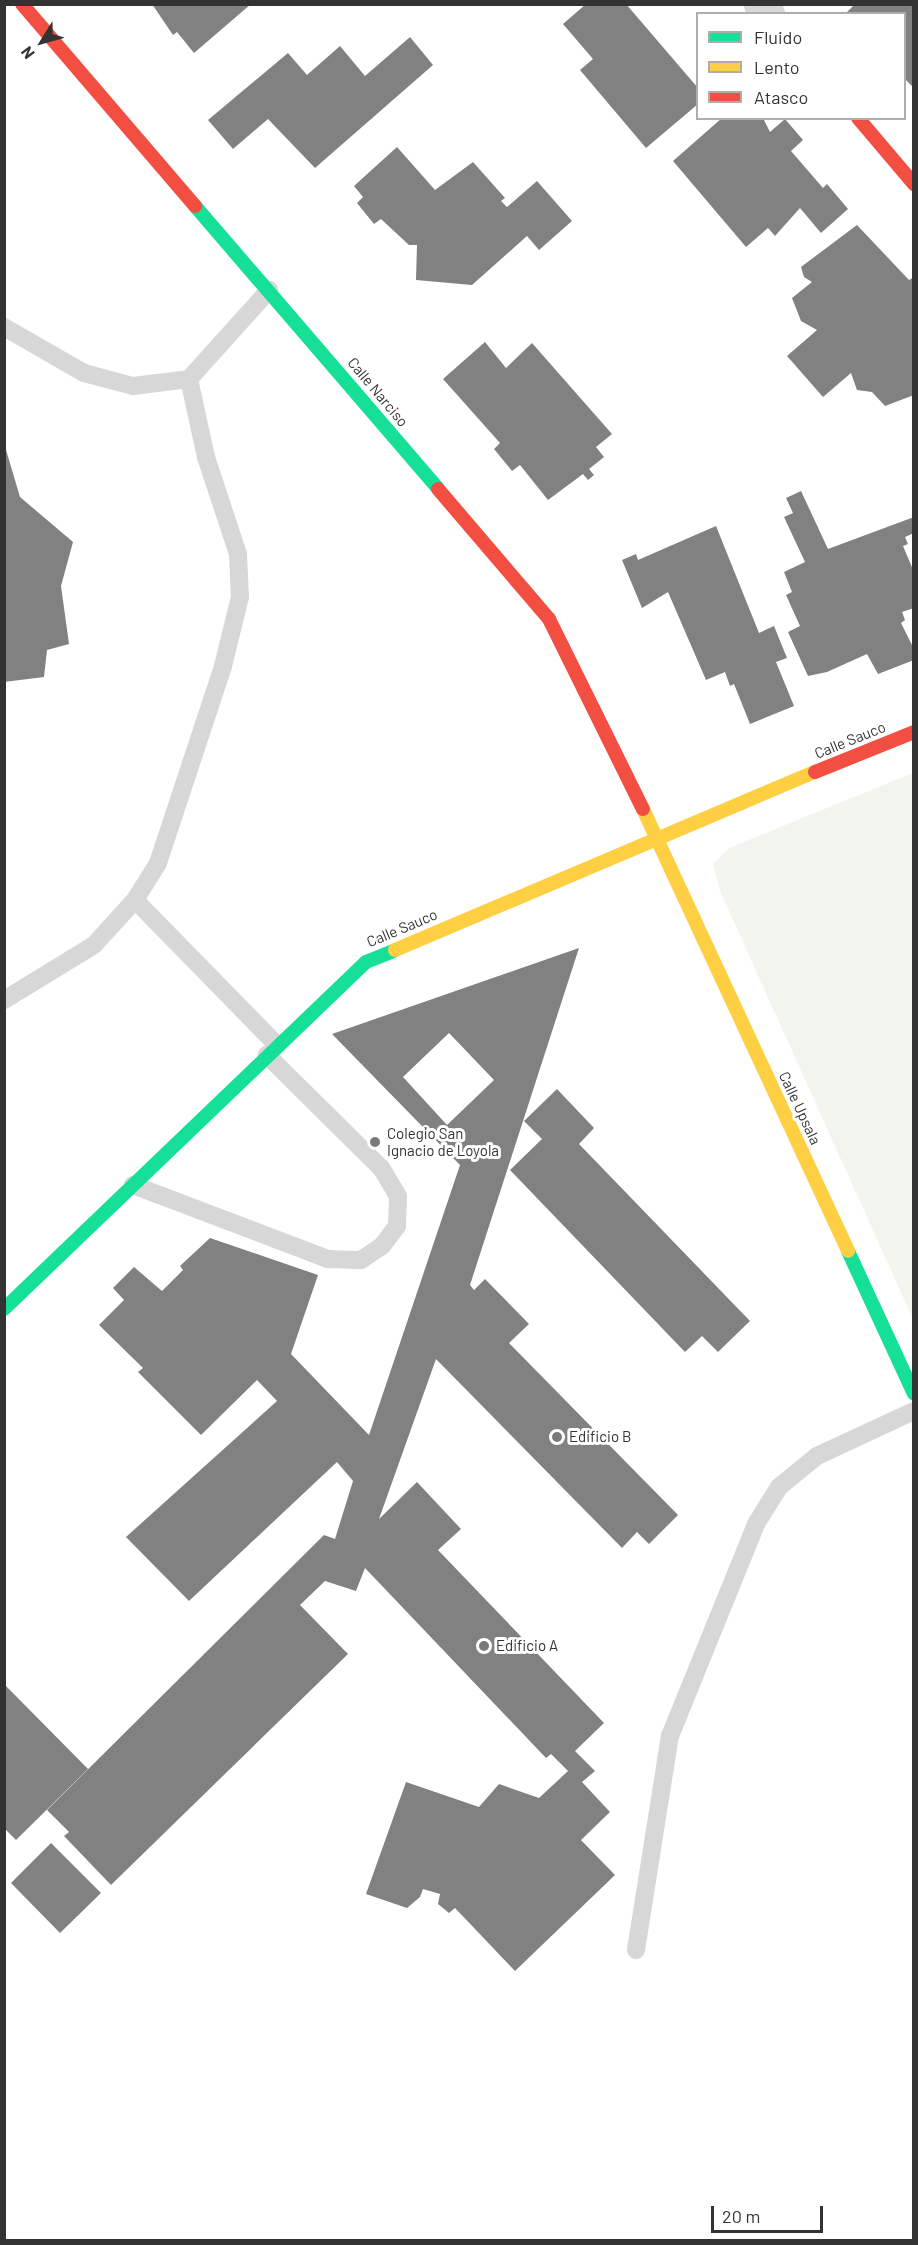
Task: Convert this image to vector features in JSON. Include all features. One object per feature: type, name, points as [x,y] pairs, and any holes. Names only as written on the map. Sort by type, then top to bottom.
[{"type":"street","name":"Calle Narciso","points":[[20,4],[269,290],[549,619],[656,836]]},
{"type":"street","points":[[860,120],[914,184]]},
{"type":"street","name":"Calle Sauco","points":[[4,1309],[366,962],[656,836],[914,732]]},
{"type":"street","name":"Calle Upsala","points":[[656,836],[914,1394]]},
{"type":"lane","points":[[4,17],[20,4]]},
{"type":"lane","points":[[4,327],[84,373],[133,386],[189,380],[269,290]]},
{"type":"lane","points":[[4,999],[94,945],[135,900],[158,863],[223,666],[240,597],[238,554],[206,457],[189,380]]},
{"type":"lane","points":[[133,1185],[328,1259],[361,1260],[382,1246],[397,1226],[398,1196],[381,1168],[135,900]]},
{"type":"lane","points":[[636,1950],[670,1736],[756,1524],[779,1487],[817,1456],[914,1411]]},
{"type":"shaded area","points":[[913,773],[913,1319],[720,891],[713,864],[729,848]]},
{"type":"building","points":[[152,4],[251,4],[194,53],[177,32],[173,35]]},
{"type":"building","points":[[586,4],[626,4],[696,86],[696,106],[646,148],[580,70],[593,59],[563,24]]},
{"type":"building","points":[[855,4],[914,4],[914,88],[906,80],[906,12],[847,12]]},
{"type":"building","points":[[410,37],[433,65],[315,168],[268,119],[233,149],[208,120],[288,53],[307,75],[340,46],[365,76]]},
{"type":"building","points":[[720,120],[764,120],[770,132],[786,120],[803,140],[791,151],[823,188],[827,184],[848,209],[821,233],[800,208],[775,236],[768,228],[746,247],[673,161]]},
{"type":"building","points":[[397,147],[435,190],[473,162],[505,198],[501,201],[507,207],[537,181],[572,221],[539,250],[527,236],[472,285],[416,280],[417,245],[409,245],[381,219],[374,224],[357,203],[363,197],[354,186]]},
{"type":"building","points":[[857,225],[909,280],[914,277],[914,395],[885,406],[872,392],[857,390],[851,373],[823,397],[787,356],[817,330],[801,321],[792,298],[812,282],[804,277],[801,267]]},
{"type":"building","points":[[485,342],[506,368],[532,343],[612,434],[596,447],[604,457],[589,469],[594,475],[588,480],[583,474],[548,500],[520,465],[512,471],[494,449],[500,443],[443,379]]},
{"type":"building","points":[[4,443],[20,497],[73,542],[61,586],[69,644],[47,650],[44,677],[4,682]]},
{"type":"building","points":[[801,491],[828,549],[914,517],[914,533],[905,537],[908,544],[903,546],[914,572],[914,608],[902,612],[905,620],[901,623],[914,649],[914,660],[878,674],[867,654],[827,672],[808,676],[788,632],[800,626],[786,595],[792,592],[784,572],[805,562],[784,517],[793,513],[786,498]]},
{"type":"building","points":[[716,526],[759,633],[774,626],[787,658],[776,662],[794,706],[750,724],[734,684],[730,686],[725,672],[706,680],[668,592],[642,608],[622,560],[636,554],[638,560]]},
{"type":"building","points":[[579,948],[470,1285],[474,1290],[485,1279],[529,1324],[509,1343],[678,1515],[649,1544],[637,1532],[622,1548],[436,1359],[379,1519],[417,1482],[461,1529],[438,1550],[604,1723],[575,1751],[595,1771],[582,1782],[610,1812],[581,1840],[615,1875],[515,1971],[455,1908],[449,1913],[438,1904],[440,1894],[423,1889],[420,1897],[407,1908],[366,1894],[406,1782],[479,1807],[499,1784],[539,1798],[568,1771],[551,1754],[546,1758],[365,1568],[356,1591],[325,1581],[300,1605],[348,1654],[111,1885],[64,1836],[69,1832],[47,1810],[324,1535],[335,1539],[353,1481],[337,1462],[189,1601],[126,1537],[277,1401],[257,1380],[201,1435],[138,1372],[143,1368],[99,1325],[124,1300],[113,1288],[134,1267],[162,1291],[183,1270],[180,1266],[210,1238],[318,1275],[291,1354],[369,1435],[460,1165],[332,1034]],"holes":[[[449,1033],[494,1080],[447,1125],[403,1077]]]},
{"type":"building","points":[[557,1089],[594,1128],[579,1144],[750,1321],[718,1352],[702,1336],[685,1352],[510,1170],[542,1139],[524,1121]]},
{"type":"building","points":[[4,1684],[88,1769],[16,1840],[4,1828]]},
{"type":"building","points":[[51,1843],[101,1893],[60,1933],[11,1883]]},
{"type":"traffic: fast","points":[[195,206],[438,489]]},
{"type":"traffic: fast","points":[[4,1309],[366,962],[395,950]]},
{"type":"traffic: fast","points":[[848,1251],[914,1394]]},
{"type":"traffic: slow","points":[[395,950],[815,772]]},
{"type":"traffic: slow","points":[[643,809],[848,1251]]},
{"type":"traffic: jam","points":[[22,4],[195,206]]},
{"type":"traffic: jam","points":[[860,120],[914,184]]},
{"type":"traffic: jam","points":[[438,489],[549,619],[643,809]]},
{"type":"traffic: jam","points":[[815,772],[914,732]]},
{"type":"place","name":"Colegio San Ignacio de Loyola","points":[[375,1142]]},
{"type":"place","name":"Edificio B","points":[[557,1437]]},
{"type":"place","name":"Edificio A","points":[[484,1646]]}]
